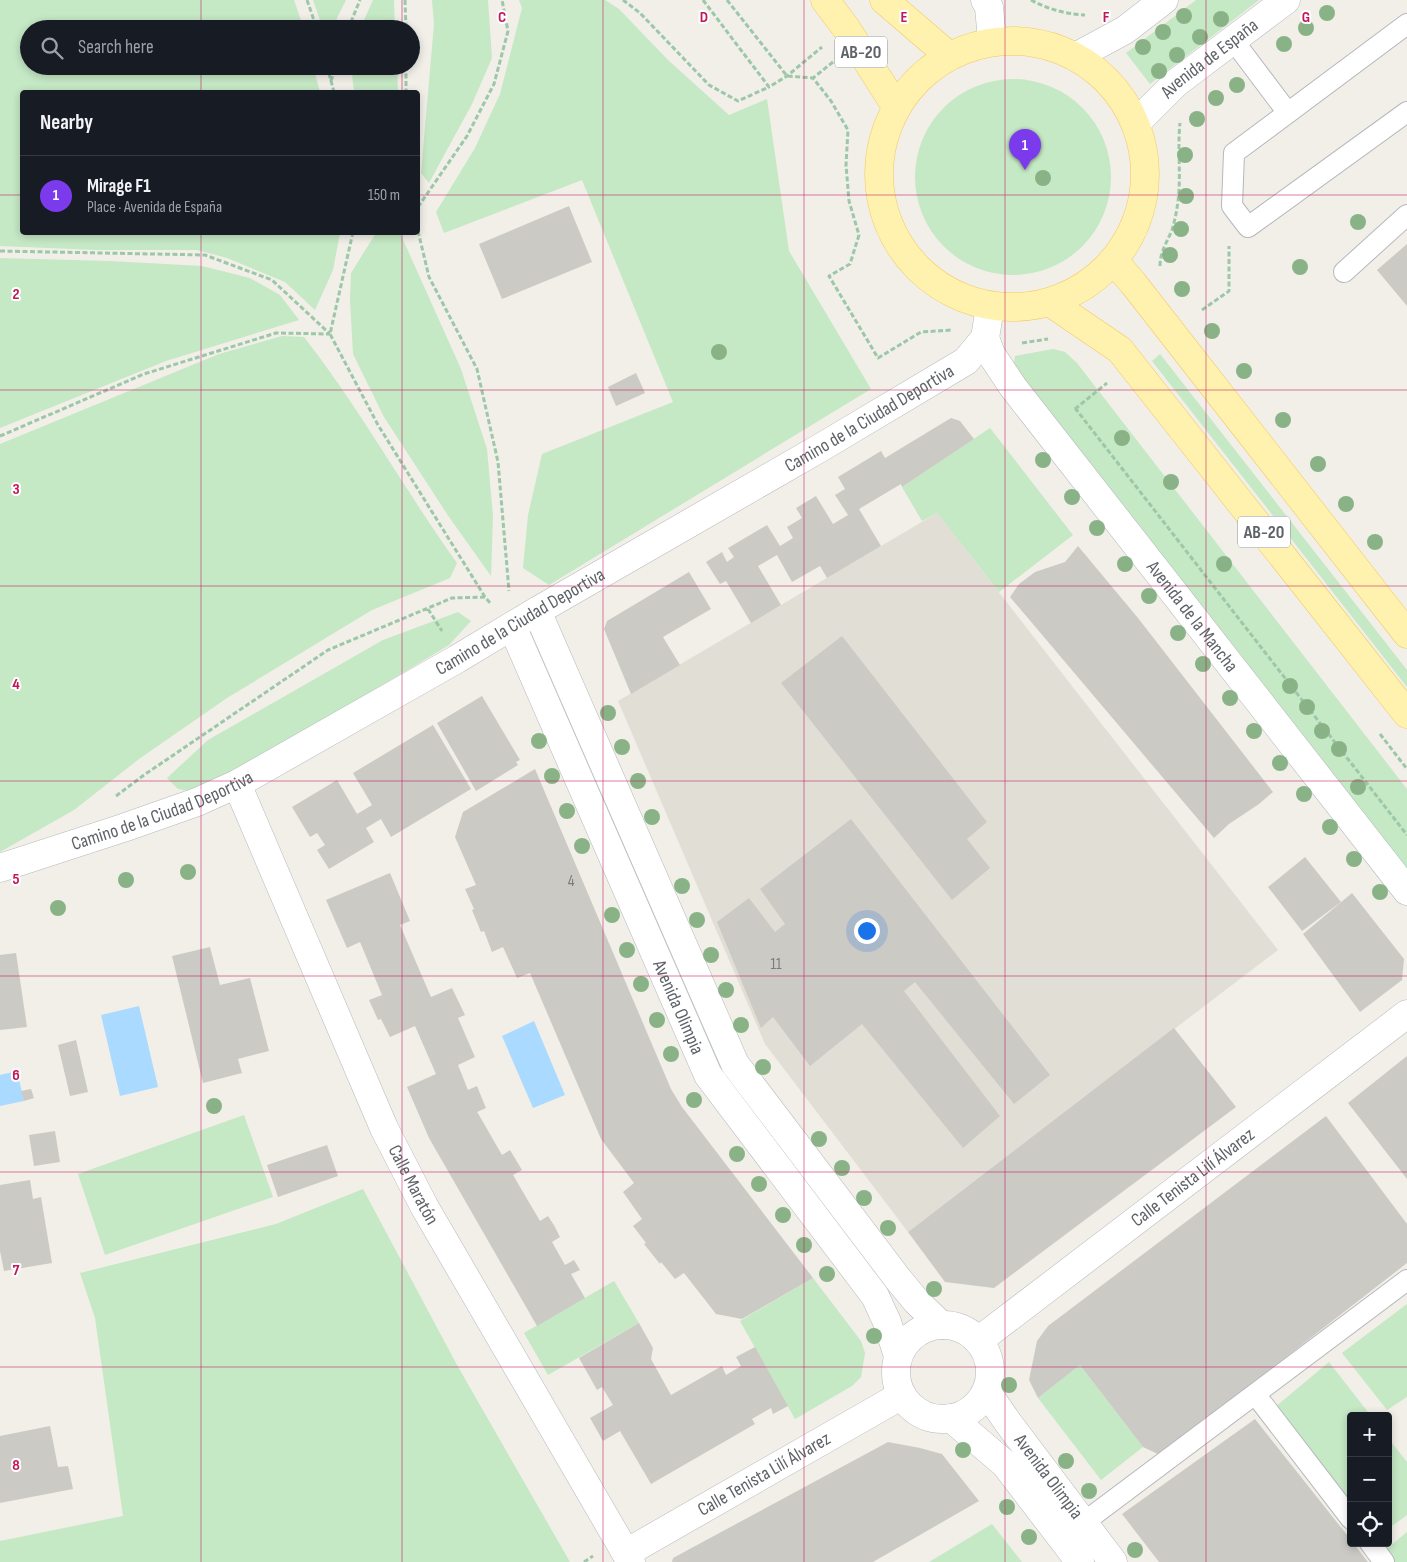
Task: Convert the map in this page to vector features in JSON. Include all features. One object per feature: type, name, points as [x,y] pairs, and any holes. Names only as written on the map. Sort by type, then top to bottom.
[{"type":"main road","name":"AB-20","points":[[825,0],[896,105]]},
{"type":"main road","name":"AB-20","points":[[884,0],[948,55]]},
{"type":"main road","points":[[992,40],[1036,41],[1078,56],[1113,85],[1136,123],[1146,159],[1144,196],[1134,230],[1114,261],[1085,287],[1051,302],[990,306],[942,288],[903,253],[881,206],[879,154],[896,105],[948,55],[992,40]]},
{"type":"main road","name":"AB-20","points":[[1114,261],[1407,634]]},
{"type":"main road","name":"AB-20","points":[[1051,302],[1120,350],[1407,714]]},
{"type":"street","points":[[985,0],[989,7],[992,40]]},
{"type":"street","points":[[1078,56],[1125,30],[1164,0]]},
{"type":"street","name":"Avenida de España","points":[[1136,123],[1179,82],[1286,0]]},
{"type":"street","points":[[985,338],[990,306]]},
{"type":"street","name":"Camino de la Ciudad Deportiva","points":[[0,868],[124,828],[197,802],[237,784],[457,660],[537,611],[812,453],[966,361],[985,338]]},
{"type":"street","name":"Avenida de la Mancha","points":[[985,338],[991,354],[1019,394],[1407,891]]},
{"type":"street","name":"Avenida Olimpia","points":[[537,611],[736,1064],[916,1302],[941,1325]]},
{"type":"street","name":"Avenida Olimpia","points":[[512,626],[708,1075],[875,1296],[887,1322],[898,1356]]},
{"type":"street","name":"Calle Maratón","points":[[237,784],[384,1128],[424,1206],[629,1558]]},
{"type":"street","name":"Calle Tenista Lilí Álvarez","points":[[978,1341],[1407,1014]]},
{"type":"street","points":[[941,1325],[962,1329],[978,1341],[986,1352],[990,1378],[986,1391],[978,1404],[965,1413],[951,1418],[937,1418],[924,1415],[913,1408],[902,1395],[896,1370],[898,1356],[905,1344],[915,1334],[927,1327],[941,1325]]},
{"type":"street","name":"Avenida Olimpia","points":[[986,1391],[1113,1562]]},
{"type":"street","name":"Calle Tenista Lilí Álvarez","points":[[629,1558],[902,1395]]},
{"type":"street","name":"Avenida Olimpia","points":[[951,1418],[1005,1464],[1080,1562]]},
{"type":"lane","points":[[1407,24],[1234,153],[1232,206],[1248,227],[1407,112]]},
{"type":"lane","points":[[1233,40],[1288,113]]},
{"type":"lane","points":[[1344,272],[1407,216]]},
{"type":"lane","points":[[1083,1523],[1407,1280]]},
{"type":"lane","points":[[1255,1394],[1347,1514]]},
{"type":"lane","points":[[1373,1547],[1384,1562]]},
{"type":"path","points":[[307,0],[314,20]]},
{"type":"path","points":[[351,20],[360,0]]},
{"type":"path","points":[[405,0],[406,20]]},
{"type":"path","points":[[420,204],[467,136],[494,84],[508,31],[502,0]]},
{"type":"path","points":[[623,0],[640,13],[709,84],[738,101],[769,87],[851,36]]},
{"type":"path","points":[[703,0],[769,87]]},
{"type":"path","points":[[727,0],[786,76],[813,78],[831,101],[848,130],[846,165],[849,201],[859,234],[850,264],[829,276],[878,358],[921,332],[950,330],[985,338],[1024,343],[1046,338],[1055,339]]},
{"type":"path","points":[[1031,0],[1062,12],[1084,16],[1092,14]]},
{"type":"path","points":[[813,78],[851,36]]},
{"type":"path","points":[[329,75],[333,90]]},
{"type":"path","points":[[331,82],[333,75]]},
{"type":"path","points":[[406,75],[406,90]]},
{"type":"path","points":[[1162,273],[1160,258],[1172,229],[1180,183],[1179,138],[1181,118],[1193,101],[1179,82]]},
{"type":"path","points":[[1202,310],[1229,291],[1229,239],[1241,218]]},
{"type":"path","points":[[330,334],[352,235]]},
{"type":"path","points":[[419,235],[429,277],[477,369],[498,462],[512,626]]},
{"type":"path","points":[[0,251],[205,255],[272,280],[330,334],[378,425],[485,597],[512,626]]},
{"type":"path","points":[[0,436],[144,374],[276,333],[330,334]]},
{"type":"path","points":[[1068,414],[1109,382]]},
{"type":"path","points":[[1075,408],[1407,836]]},
{"type":"path","points":[[113,798],[328,650],[452,598],[485,597]]},
{"type":"path","points":[[428,608],[445,637]]},
{"type":"path","points":[[1377,730],[1407,769]]},
{"type":"shaded area","points":[[937,513],[1278,950],[908,1232],[765,1044],[618,701]]},
{"type":"green space","points":[[0,0],[294,0],[301,20],[20,20],[20,75],[315,75],[319,90],[20,90],[20,235],[340,235],[333,270],[315,310],[285,282],[227,258],[197,250],[97,250],[0,246]]},
{"type":"green space","points":[[313,0],[346,0],[337,20],[320,20]]},
{"type":"green space","points":[[373,0],[394,0],[395,20],[364,20]]},
{"type":"green space","points":[[432,0],[488,0],[492,58],[472,104],[429,183],[421,173],[434,24]]},
{"type":"green space","points":[[519,0],[605,0],[619,9],[668,60],[729,115],[767,99],[789,251],[871,389],[549,585],[523,568],[528,515],[542,454],[673,402],[582,180],[444,233],[436,212],[475,148],[500,94],[522,8]]},
{"type":"green space","points":[[1196,0],[1259,0],[1150,84],[1126,53]]},
{"type":"green space","points":[[352,75],[397,75],[398,90],[354,90]]},
{"type":"green space","points":[[1023,79],[1051,86],[1068,95],[1083,107],[1095,122],[1104,139],[1110,158],[1110,196],[1104,215],[1095,232],[1083,247],[1068,259],[1051,268],[1032,274],[1003,275],[975,268],[958,259],[943,247],[931,232],[922,215],[916,196],[915,167],[922,139],[931,122],[943,107],[958,95],[975,86],[994,80]]},
{"type":"green space","points":[[375,235],[401,235],[461,369],[487,449],[493,516],[491,576],[449,517],[384,417],[353,354],[350,300],[351,273]]},
{"type":"green space","points":[[0,258],[202,266],[250,278],[280,295],[299,320],[166,361],[0,428]]},
{"type":"green space","points":[[282,336],[304,337],[344,392],[457,563],[450,578],[372,610],[227,698],[139,759],[74,810],[0,852],[0,444],[219,354]]},
{"type":"green space","points":[[1053,349],[1065,352],[1077,363],[1407,789],[1407,879],[1013,371],[1015,356]]},
{"type":"green space","points":[[1160,354],[1407,670],[1407,687],[1152,361]]},
{"type":"green space","points":[[990,428],[1073,535],[999,592],[937,513],[922,521],[902,487]]},
{"type":"green space","points":[[458,612],[471,621],[449,645],[231,776],[189,791],[178,789],[167,778],[208,740],[383,640]]},
{"type":"green space","points":[[565,699],[721,1065],[881,1275],[875,1279],[719,1076],[559,702]]},
{"type":"green space","points":[[244,1115],[273,1197],[105,1255],[78,1174]]},
{"type":"green space","points":[[363,1189],[457,1365],[570,1562],[0,1562],[0,1541],[123,1516],[95,1318],[80,1273],[276,1224]]},
{"type":"green space","points":[[813,1278],[861,1341],[865,1353],[861,1377],[852,1386],[795,1419],[740,1321]]},
{"type":"green space","points":[[614,1281],[639,1323],[548,1375],[524,1333]]},
{"type":"green space","points":[[1407,1304],[1407,1397],[1387,1410],[1342,1353]]},
{"type":"green space","points":[[1329,1362],[1368,1412],[1347,1412],[1347,1503],[1274,1408]]},
{"type":"green space","points":[[1080,1365],[1143,1447],[1101,1480],[1038,1398]]},
{"type":"green space","points":[[1392,1443],[1407,1462],[1407,1515],[1392,1526]]},
{"type":"green space","points":[[992,1524],[1022,1562],[929,1562]]},
{"type":"green space","points":[[1407,1532],[1407,1562],[1393,1562],[1384,1551],[1392,1547],[1392,1544]]},
{"type":"water","points":[[139,1006],[158,1087],[120,1096],[101,1015]]},
{"type":"water","points":[[534,1021],[565,1095],[533,1108],[502,1036]]},
{"type":"water","points":[[17,1071],[24,1101],[0,1106],[0,1075]]},
{"type":"building","points":[[569,206],[592,262],[502,299],[479,244]]},
{"type":"building","points":[[1407,244],[1407,306],[1377,270]]},
{"type":"building","points":[[636,373],[645,393],[616,406],[608,387]]},
{"type":"building","points":[[951,418],[960,421],[974,439],[902,487],[901,484],[859,509],[881,546],[827,578],[820,566],[792,582],[777,555],[758,566],[781,605],[751,623],[726,581],[720,584],[706,562],[722,552],[727,562],[734,557],[728,548],[767,525],[780,546],[793,538],[787,527],[802,518],[796,508],[816,496],[833,524],[848,515],[835,495],[845,489],[838,477],[881,451],[885,458]]},
{"type":"building","points":[[1078,546],[1138,618],[1273,792],[1229,824],[1214,838],[1010,597],[1019,584],[1035,572],[1065,562]]},
{"type":"building","points":[[689,572],[711,609],[663,637],[680,665],[631,694],[604,629],[607,621]]},
{"type":"building","points":[[842,636],[987,822],[967,839],[990,868],[952,900],[781,683]]},
{"type":"building","points":[[482,696],[520,760],[516,762],[518,765],[476,791],[437,723]]},
{"type":"building","points":[[433,725],[471,789],[391,837],[381,819],[366,828],[374,842],[329,869],[317,850],[325,845],[317,833],[310,837],[292,807],[337,780],[357,814],[372,805],[353,773]]},
{"type":"building","points":[[535,769],[671,1089],[682,1107],[813,1278],[742,1319],[716,1314],[684,1273],[675,1279],[644,1244],[646,1243],[633,1226],[642,1219],[623,1192],[634,1183],[601,1139],[530,973],[517,978],[503,947],[492,952],[484,931],[481,932],[472,910],[474,909],[465,889],[476,885],[455,837],[463,812]]},
{"type":"building","points":[[851,819],[1050,1075],[1014,1104],[915,982],[904,991],[1000,1116],[963,1148],[862,1024],[810,1066],[773,1017],[761,1028],[717,922],[749,898],[775,932],[785,924],[760,889]]},
{"type":"building","points":[[1305,857],[1341,902],[1302,931],[1268,887]]},
{"type":"building","points":[[390,873],[410,921],[400,925],[431,997],[452,988],[465,1015],[458,1018],[475,1057],[458,1065],[468,1090],[477,1086],[486,1108],[477,1112],[502,1155],[510,1150],[522,1170],[513,1175],[540,1221],[548,1216],[555,1227],[560,1237],[552,1242],[565,1265],[574,1260],[580,1270],[571,1274],[585,1298],[537,1326],[429,1138],[407,1087],[436,1074],[415,1026],[390,1037],[381,1019],[378,1020],[369,1000],[382,995],[360,942],[347,948],[326,900]]},
{"type":"building","points":[[1352,893],[1404,959],[1402,980],[1360,1012],[1303,934]]},
{"type":"building","points":[[210,947],[220,985],[250,978],[269,1051],[238,1059],[242,1073],[203,1083],[172,956]]},
{"type":"building","points":[[16,953],[27,1027],[0,1030],[0,955]]},
{"type":"building","points":[[1174,1028],[1236,1107],[994,1288],[945,1282],[908,1232]]},
{"type":"building","points":[[76,1040],[88,1092],[70,1096],[58,1045]]},
{"type":"building","points":[[1407,1056],[1407,1179],[1348,1103]]},
{"type":"building","points":[[31,1089],[34,1098],[24,1101],[21,1091]]},
{"type":"building","points":[[1326,1116],[1407,1224],[1407,1263],[1160,1455],[1143,1447],[1080,1365],[1038,1398],[1029,1380],[1037,1341],[1048,1326]]},
{"type":"building","points":[[55,1131],[60,1162],[34,1166],[29,1135]]},
{"type":"building","points":[[327,1145],[338,1176],[278,1197],[267,1165]]},
{"type":"building","points":[[30,1180],[33,1199],[41,1197],[52,1263],[4,1271],[0,1251],[0,1185]]},
{"type":"building","points":[[639,1323],[653,1348],[651,1359],[671,1395],[722,1366],[726,1375],[741,1366],[736,1357],[755,1347],[788,1406],[773,1414],[771,1408],[752,1419],[755,1424],[651,1484],[620,1431],[603,1441],[590,1418],[613,1405],[602,1387],[597,1390],[579,1358]]},
{"type":"building","points":[[1255,1419],[1347,1535],[1347,1547],[1356,1547],[1368,1562],[1159,1562],[1122,1514]]},
{"type":"building","points":[[50,1426],[58,1467],[68,1466],[73,1489],[0,1503],[0,1436]]},
{"type":"building","points":[[888,1442],[942,1454],[979,1501],[873,1562],[672,1562],[673,1558]]},
{"type":"place","name":"Mirage F1","points":[[1025,170]]}]
